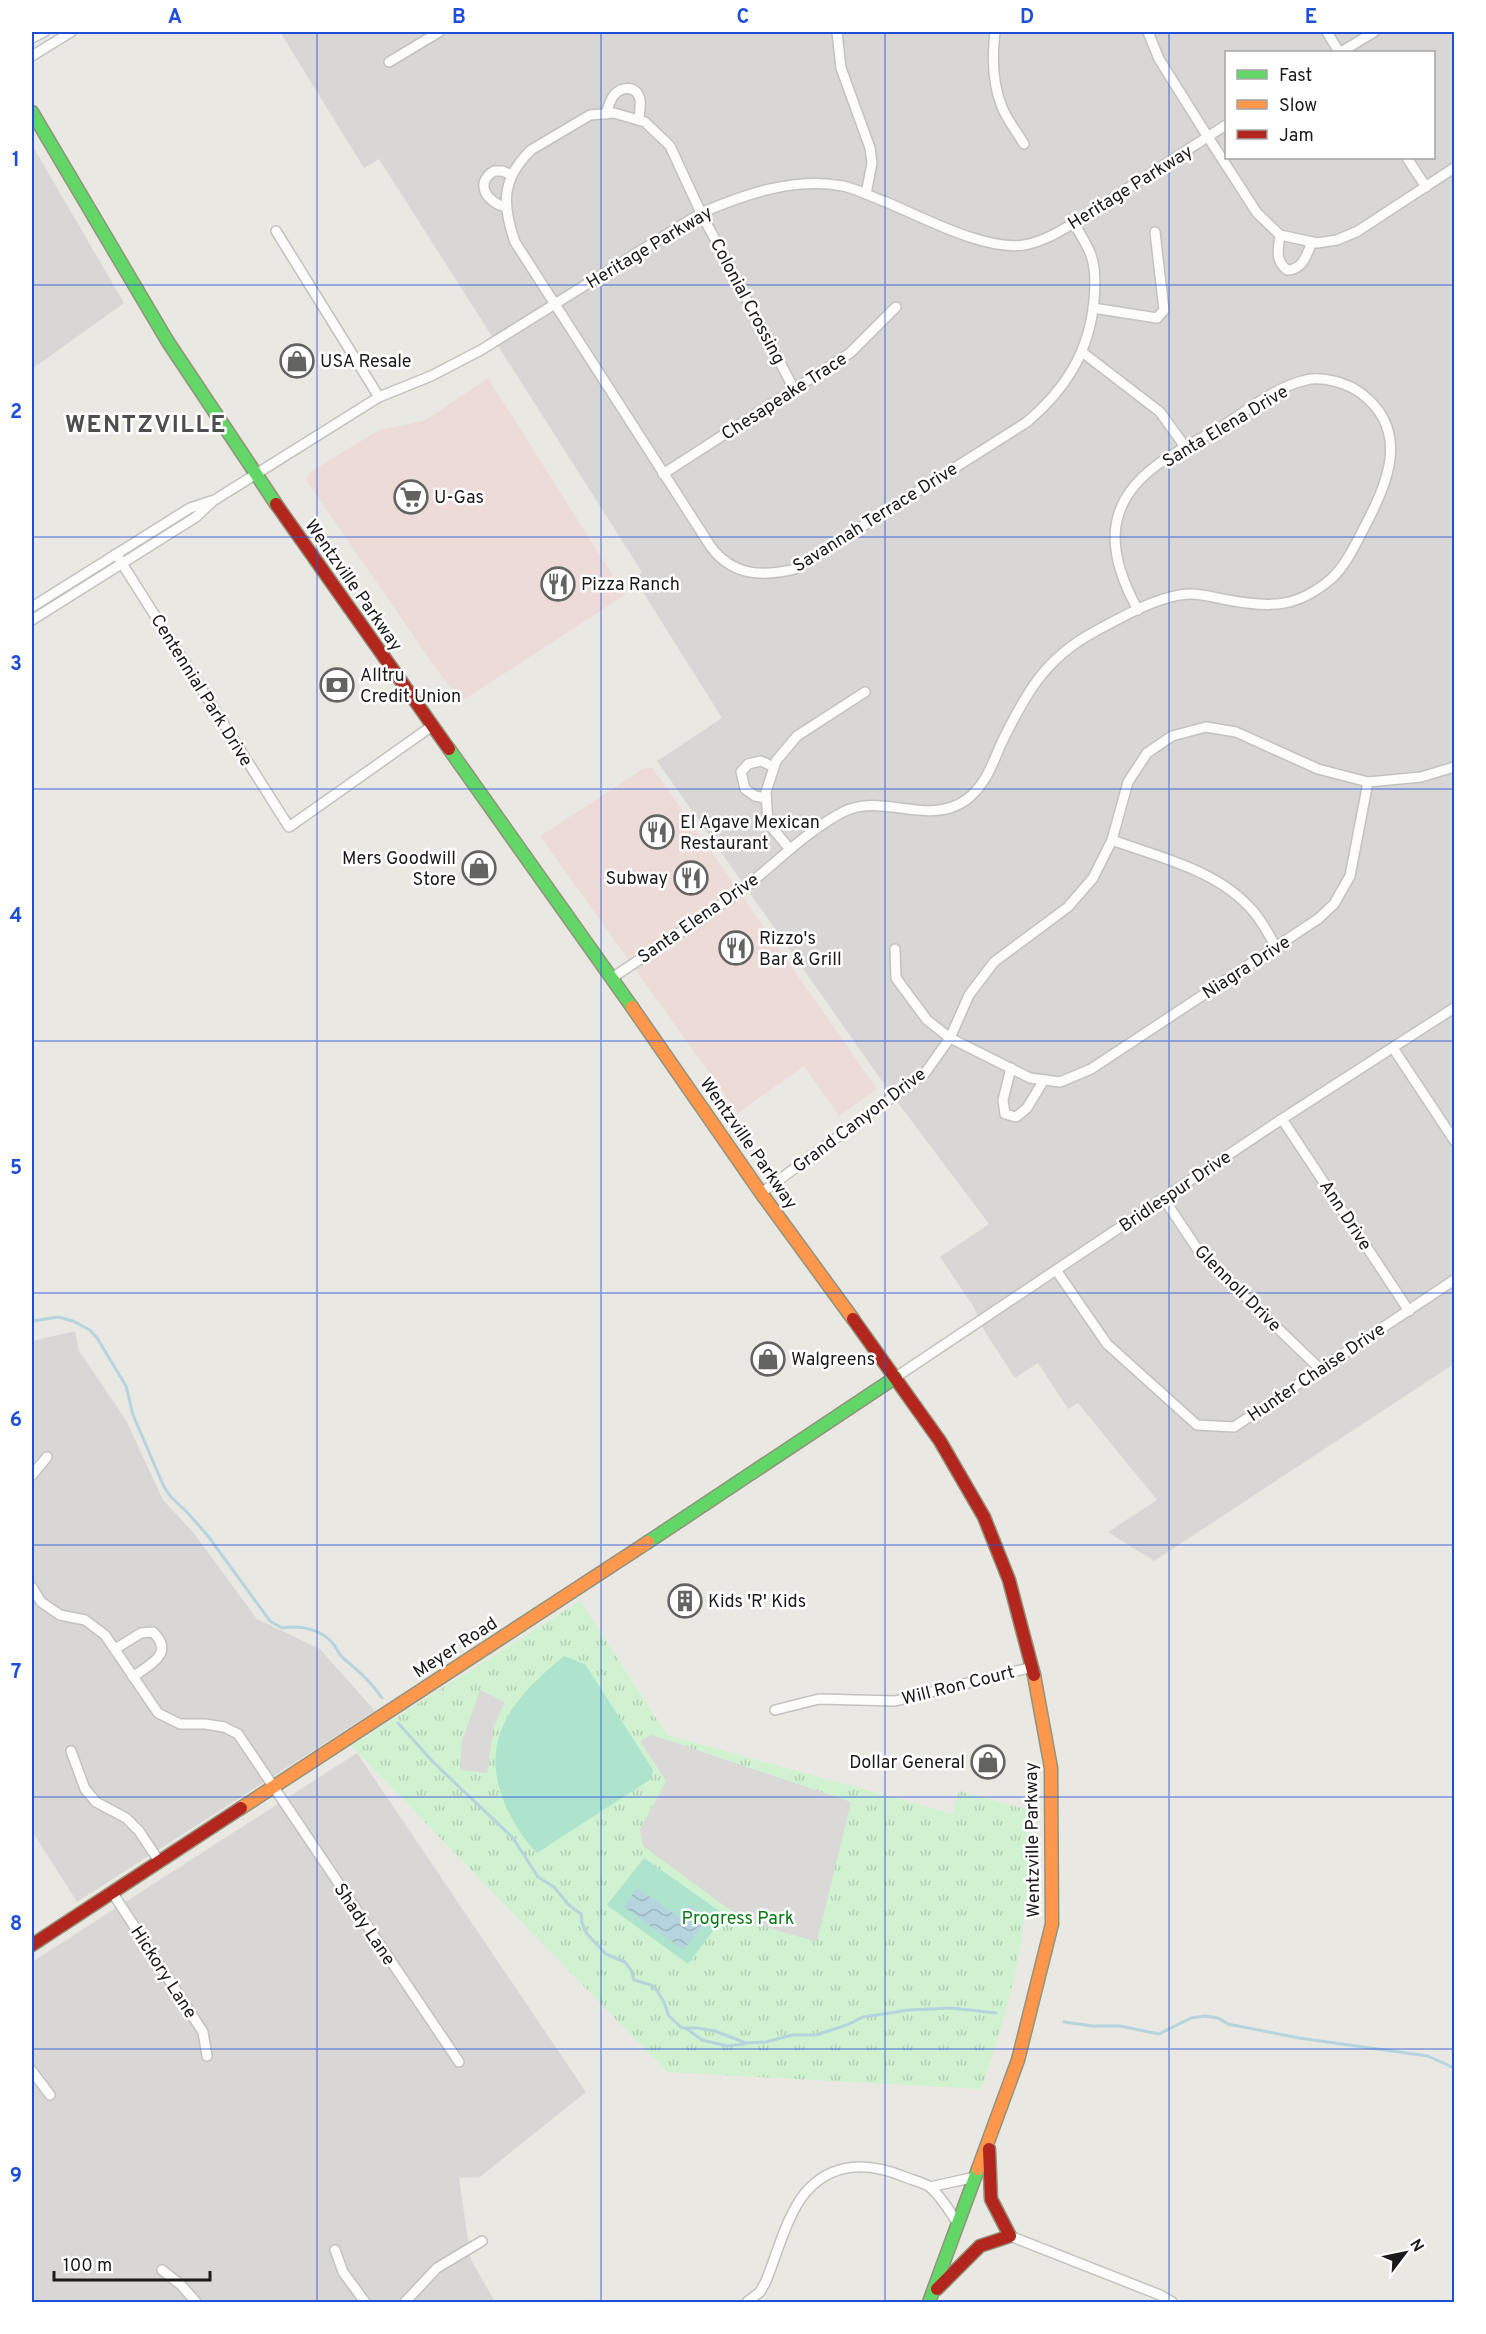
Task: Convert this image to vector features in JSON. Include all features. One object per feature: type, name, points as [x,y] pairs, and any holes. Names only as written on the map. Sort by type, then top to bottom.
[{"type":"main road","name":"Wentzville Parkway","points":[[32,112],[168,342],[255,474],[612,978],[761,1193],[896,1377],[940,1441],[984,1517],[1009,1580],[1033,1667],[1051,1768],[1052,1924],[1018,2060],[930,2298]]},
{"type":"main road","name":"Meyer Road","points":[[32,1945],[799,1443],[896,1377]]},
{"type":"main road","points":[[930,2298],[980,2246],[1010,2236],[992,2199],[988,2140]]},
{"type":"street","points":[[32,38],[44,32]]},
{"type":"street","points":[[32,56],[71,32]]},
{"type":"street","points":[[389,62],[438,32]]},
{"type":"street","points":[[837,32],[841,68],[870,148],[872,163],[866,194]]},
{"type":"street","points":[[994,32],[992,57],[996,87],[1002,108],[1024,144]]},
{"type":"street","points":[[1148,32],[1159,59],[1257,213],[1280,235],[1312,242],[1337,240],[1358,231],[1455,168]]},
{"type":"street","points":[[1327,32],[1339,51]]},
{"type":"street","points":[[1342,51],[1374,32]]},
{"type":"street","points":[[606,114],[612,97],[620,90],[630,88],[636,91],[640,100],[639,120]]},
{"type":"street","points":[[556,304],[515,242],[506,217],[507,191],[512,175],[531,150],[590,115],[614,113],[645,122],[670,146],[701,213]]},
{"type":"street","name":"Heritage Parkway","points":[[213,501],[379,397],[431,376],[481,350],[701,213],[737,197],[777,187],[843,186],[996,245],[1024,245],[1051,236],[1074,223],[1225,127]]},
{"type":"street","points":[[1408,159],[1426,187]]},
{"type":"street","points":[[506,207],[494,203],[486,195],[483,180],[494,171],[512,175]]},
{"type":"street","name":"Colonial Crossing","points":[[701,213],[794,389]]},
{"type":"street","name":"Savannah Terrace Drive","points":[[556,304],[700,533],[714,551],[729,562],[746,572],[762,575],[795,569],[1027,422],[1046,406],[1063,385],[1089,335],[1096,279],[1091,255],[1074,223]]},
{"type":"street","points":[[276,231],[379,397]]},
{"type":"street","points":[[1093,308],[1157,318],[1164,309],[1155,232]]},
{"type":"street","points":[[1280,235],[1277,255],[1280,264],[1287,270],[1293,270],[1302,264],[1312,242]]},
{"type":"street","name":"Chesapeake Trace","points":[[663,474],[850,353],[896,307]]},
{"type":"street","points":[[1082,352],[1160,412],[1186,448]]},
{"type":"street","name":"Santa Elena Drive","points":[[612,978],[748,885],[789,848],[846,810],[873,806],[933,812],[952,808],[968,798],[982,784],[1022,702],[1049,665],[1090,634],[1166,598],[1190,594],[1267,606],[1287,604],[1307,596],[1336,574],[1350,554],[1386,483],[1392,458],[1388,432],[1379,410],[1360,391],[1331,380],[1307,379],[1281,390],[1157,465],[1135,485],[1121,507],[1114,536],[1116,558],[1138,610]]},
{"type":"street","points":[[32,608],[190,508],[213,501]]},
{"type":"street","points":[[32,620],[196,517],[213,501]]},
{"type":"street","name":"Centennial Park Drive","points":[[116,554],[289,827],[432,726]]},
{"type":"street","points":[[789,848],[768,823],[766,792],[776,761],[797,736],[865,692]]},
{"type":"street","name":"Grand Canyon Drive","points":[[761,1193],[925,1073],[951,1038],[969,995],[994,962],[1068,907],[1093,878],[1112,840],[1128,782],[1147,753],[1172,736],[1206,727],[1236,732],[1318,768],[1368,782],[1421,777],[1455,767]]},
{"type":"street","points":[[766,798],[755,796],[745,789],[741,772],[748,764],[761,761],[774,767]]},
{"type":"street","name":"Niagra Drive","points":[[895,949],[896,978],[927,1020],[951,1038],[1030,1078],[1060,1082],[1091,1070],[1318,919],[1334,904],[1350,876],[1368,782]]},
{"type":"street","points":[[1112,840],[1203,873],[1230,890],[1254,911],[1276,946]]},
{"type":"street","name":"Bridlespur Drive","points":[[896,1377],[1282,1119],[1455,1008]]},
{"type":"street","points":[[1393,1047],[1455,1140]]},
{"type":"street","points":[[1011,1068],[1003,1100],[1005,1114],[1016,1117],[1027,1108],[1044,1080]]},
{"type":"street","name":"Ann Drive","points":[[1282,1119],[1409,1311]]},
{"type":"street","name":"Glennoll Drive","points":[[1164,1199],[1200,1253],[1320,1369]]},
{"type":"street","name":"Hunter Chaise Drive","points":[[1056,1270],[1107,1344],[1197,1425],[1234,1427],[1455,1280]]},
{"type":"street","points":[[32,1475],[46,1457]]},
{"type":"street","name":"Shady Lane","points":[[32,1587],[41,1602],[60,1615],[85,1620],[105,1635],[158,1713],[180,1724],[214,1725],[238,1734],[459,2061]]},
{"type":"street","points":[[115,1649],[141,1633],[153,1632],[161,1640],[164,1647],[161,1656],[133,1677]]},
{"type":"street","name":"Will Ron Court","points":[[775,1710],[819,1699],[895,1701],[1033,1667]]},
{"type":"street","points":[[71,1751],[85,1789],[96,1802],[126,1818],[139,1831],[159,1861]]},
{"type":"street","name":"Hickory Lane","points":[[112,1892],[203,2032],[207,2056]]},
{"type":"street","points":[[32,2071],[50,2095]]},
{"type":"street","points":[[747,2302],[760,2292],[766,2281],[796,2207],[809,2188],[825,2175],[840,2168],[865,2166],[890,2171],[930,2187],[958,2224]]},
{"type":"street","points":[[930,2187],[975,2177]]},
{"type":"street","points":[[1010,2236],[1160,2295],[1172,2302]]},
{"type":"street","points":[[405,2302],[437,2268],[483,2241]]},
{"type":"street","points":[[335,2250],[343,2272],[365,2302]]},
{"type":"street","points":[[162,2270],[196,2302]]},
{"type":"shaded area","points":[[280,32],[1454,32],[1454,1364],[1154,1561],[1108,1532],[1157,1500],[1078,1403],[1068,1409],[1038,1363],[1015,1378],[985,1332],[973,1306],[940,1257],[989,1224],[889,1091],[657,761],[722,718],[634,578],[642,572],[379,159],[364,168]]},
{"type":"shaded area","points":[[32,145],[124,303],[32,369]]},
{"type":"shaded area","points":[[488,378],[625,595],[462,701],[442,677],[306,480],[310,472],[379,430],[424,421]]},
{"type":"shaded area","points":[[652,767],[877,1089],[839,1116],[804,1066],[738,1113],[540,836],[643,769]]},
{"type":"shaded area","points":[[75,1331],[79,1351],[126,1420],[163,1500],[193,1532],[257,1619],[320,1649],[375,1711],[77,1902],[32,1831],[32,1341]]},
{"type":"shaded area","points":[[480,1690],[505,1702],[494,1726],[487,1773],[460,1770],[462,1741]]},
{"type":"shaded area","points":[[652,1735],[851,1802],[817,1942],[745,1921],[643,1846],[640,1829],[666,1781],[640,1741]]},
{"type":"shaded area","points":[[357,1753],[586,2092],[480,2177],[459,2178],[471,2260],[495,2302],[32,2302],[32,1962]]},
{"type":"green space","name":"Progress Park","points":[[580,1601],[667,1735],[952,1814],[959,1791],[1029,1810],[1026,1896],[1017,1965],[981,2089],[667,2072],[351,1746]]},
{"type":"green space","points":[[564,1656],[585,1664],[653,1770],[651,1779],[537,1853],[519,1830],[505,1804],[497,1780],[498,1739],[516,1703],[546,1671]]},
{"type":"green space","points":[[644,1858],[725,1915],[688,1964],[607,1905]]},
{"type":"water","points":[[637,1888],[680,1918],[689,1905],[708,1920],[683,1950],[624,1907]]},
{"type":"waterway","points":[[32,1321],[58,1317],[73,1321],[90,1330],[126,1386],[133,1415],[164,1487],[171,1497],[208,1536],[270,1621],[282,1628],[311,1629],[323,1635],[382,1698]]},
{"type":"waterway","points":[[398,1723],[434,1763],[513,1838],[538,1877],[554,1887],[569,1905],[581,1914],[587,1934],[606,1954],[625,1962],[634,1980],[651,1985],[656,1989],[669,2016],[682,2028],[715,2031],[746,2043],[766,2042],[792,2035],[816,2035],[863,2017],[909,2010],[951,2008],[996,2013]]},
{"type":"waterway","points":[[1064,2022],[1092,2026],[1120,2026],[1159,2034],[1191,2018],[1205,2016],[1218,2018],[1228,2024],[1299,2038],[1428,2056],[1454,2068]]},
{"type":"waterway","points":[[687,2029],[702,2040],[727,2046],[744,2044]]},
{"type":"traffic: fast","points":[[32,112],[168,342],[276,504]]},
{"type":"traffic: fast","points":[[449,749],[632,1007]]},
{"type":"traffic: fast","points":[[648,1542],[896,1377]]},
{"type":"traffic: fast","points":[[929,2302],[978,2169]]},
{"type":"traffic: slow","points":[[632,1007],[761,1193],[853,1319]]},
{"type":"traffic: slow","points":[[241,1808],[648,1542]]},
{"type":"traffic: slow","points":[[978,2169],[1018,2060],[1052,1924],[1051,1768],[1034,1675]]},
{"type":"traffic: jam","points":[[276,504],[449,749]]},
{"type":"traffic: jam","points":[[853,1319],[940,1441],[984,1517],[1009,1580],[1034,1675]]},
{"type":"traffic: jam","points":[[32,1945],[241,1808]]},
{"type":"traffic: jam","points":[[937,2289],[980,2246],[1010,2236],[991,2199],[989,2149]]},
{"type":"place","name":"USA Resale","points":[[297,361]]},
{"type":"place","name":"U-Gas","points":[[411,497]]},
{"type":"place","name":"Pizza Ranch","points":[[558,584]]},
{"type":"place","name":"Alltru Credit Union","points":[[337,685]]},
{"type":"place","name":"El Agave Mexican Restaurant","points":[[657,832]]},
{"type":"place","name":"Mers Goodwill Store","points":[[479,868]]},
{"type":"place","name":"Subway","points":[[691,878]]},
{"type":"place","name":"Rizzo's Bar & Grill","points":[[736,948]]},
{"type":"place","name":"Walgreens","points":[[768,1359]]},
{"type":"place","name":"Kids 'R' Kids","points":[[685,1601]]},
{"type":"place","name":"Dollar General","points":[[988,1762]]},
{"type":"district","name":"WENTZVILLE","points":[[146,424]]}]
